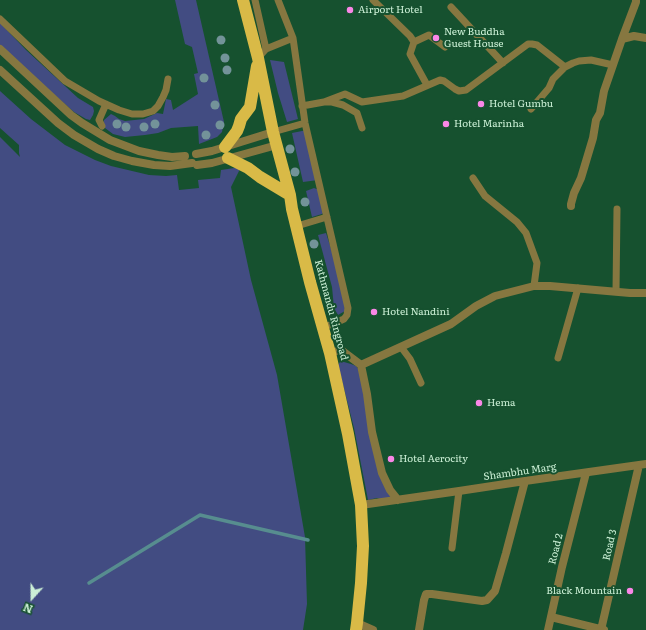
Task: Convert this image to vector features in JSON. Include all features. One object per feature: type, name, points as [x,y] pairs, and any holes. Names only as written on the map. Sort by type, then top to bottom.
[{"type":"highway","name":"Kathmandu Ringroad","points":[[243,0],[262,54],[273,132],[290,195],[310,282],[330,352],[348,434],[361,505],[363,546],[357,626]]},
{"type":"highway","points":[[262,54],[250,107],[241,119],[227,153],[260,177],[290,195]]},
{"type":"street","points":[[572,206],[571,204],[574,192],[581,178],[593,138],[596,120],[600,113],[604,91],[636,0]]},
{"type":"street","points":[[622,39],[634,36],[646,38]]},
{"type":"street","points":[[0,49],[71,115],[110,140],[139,151],[172,157],[185,156]]},
{"type":"street","points":[[0,70],[58,123],[74,135],[98,149],[114,156],[132,161],[170,166],[194,164],[227,153],[273,132]]},
{"type":"street","points":[[196,154],[212,151],[227,153],[277,145]]},
{"type":"street","points":[[361,365],[451,324],[476,306],[495,296],[534,286],[646,293]]},
{"type":"street","points":[[330,352],[342,350],[361,365],[367,394],[372,432],[382,473],[390,490],[398,500]]},
{"type":"street","name":"Shambhu Marg","points":[[361,505],[642,465]]},
{"type":"street","name":"Road 3","points":[[602,630],[642,465]]},
{"type":"street","name":"Road 2","points":[[548,630],[586,472]]},
{"type":"street","points":[[419,630],[426,594],[482,601],[487,600],[495,591],[525,481]]},
{"type":"street","points":[[551,617],[602,630]]},
{"type":"street","points":[[357,626],[373,630]]},
{"type":"lane","points":[[255,0],[262,54],[293,38]]},
{"type":"lane","points":[[278,0],[293,38],[305,123],[348,308],[347,315],[344,319],[323,327]]},
{"type":"lane","points":[[373,0],[410,36],[414,42]]},
{"type":"lane","points":[[451,7],[503,63]]},
{"type":"lane","points":[[0,19],[65,82],[119,110],[132,114],[143,114],[153,111],[163,97],[168,79]]},
{"type":"lane","points":[[427,85],[410,54],[414,42],[429,35],[445,47]]},
{"type":"lane","points":[[324,102],[345,94],[362,102],[403,96],[440,80],[444,81],[455,89],[466,90],[528,44],[537,45],[565,67]]},
{"type":"lane","points":[[531,109],[549,88],[553,79],[565,67],[579,61],[591,60],[613,65]]},
{"type":"lane","points":[[302,106],[324,102],[332,102],[343,105],[357,113],[362,128]]},
{"type":"lane","points":[[102,126],[99,120],[106,104]]},
{"type":"lane","points":[[273,132],[305,123]]},
{"type":"lane","points":[[473,178],[485,196],[517,222],[526,233],[537,263],[534,286]]},
{"type":"lane","points":[[616,291],[617,209]]},
{"type":"lane","points":[[297,226],[327,217]]},
{"type":"lane","points":[[558,358],[578,288]]},
{"type":"lane","points":[[402,347],[410,359],[421,383]]},
{"type":"lane","points":[[452,548],[459,491]]},
{"type":"shaded area","points":[[175,0],[196,0],[224,122],[222,132],[217,137],[199,144],[198,126],[171,128],[158,133],[125,137],[113,134],[103,125],[104,120],[111,114],[125,121],[144,119],[157,113],[163,114],[166,99],[171,100],[173,110],[198,94],[194,74],[198,73],[192,47],[185,44]]},
{"type":"shaded area","points":[[0,23],[26,50],[78,98],[93,107],[94,111],[90,120],[74,112],[0,45]]},
{"type":"shaded area","points":[[270,60],[284,62],[298,119],[287,122]]},
{"type":"shaded area","points":[[0,91],[31,119],[65,145],[111,166],[149,175],[177,175],[179,190],[199,188],[198,180],[220,178],[221,170],[241,167],[231,187],[251,280],[277,375],[305,537],[307,604],[303,630],[0,630],[0,137],[20,157],[19,145],[0,128]]},
{"type":"shaded area","points":[[307,130],[318,180],[303,182],[292,133]]},
{"type":"shaded area","points":[[314,188],[319,190],[324,212],[312,217],[306,191]]},
{"type":"shaded area","points":[[326,233],[346,295],[345,311],[338,315],[334,308],[332,287],[318,235]]},
{"type":"shaded area","points":[[340,362],[356,366],[359,370],[373,442],[394,500],[382,500],[377,498],[368,500],[354,428],[338,365]]},
{"type":"waterway","points":[[89,583],[200,515],[308,540]]},
{"type":"place","name":"Airport Hotel","points":[[350,10]]},
{"type":"place","name":"New Buddha Guest House","points":[[436,38]]},
{"type":"place","name":"Hotel Gumbu","points":[[481,104]]},
{"type":"place","name":"Hotel Marinha","points":[[446,124]]},
{"type":"place","name":"Hotel Nandini","points":[[374,312]]},
{"type":"place","name":"Hema","points":[[479,403]]},
{"type":"place","name":"Hotel Aerocity","points":[[391,459]]},
{"type":"place","name":"Black Mountain","points":[[630,591]]}]
